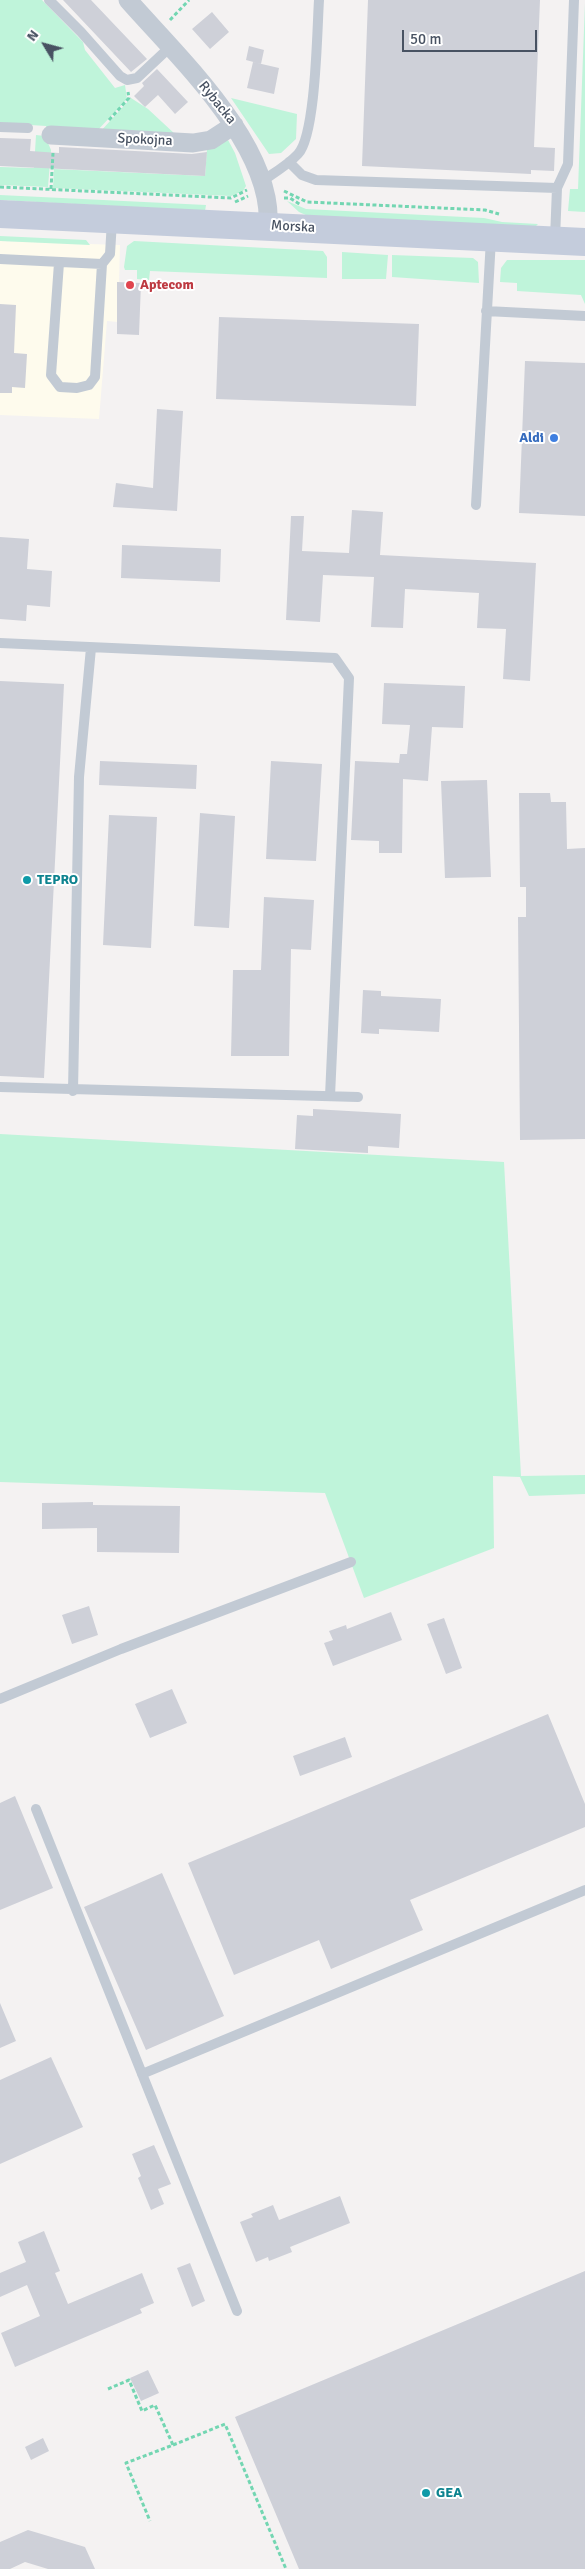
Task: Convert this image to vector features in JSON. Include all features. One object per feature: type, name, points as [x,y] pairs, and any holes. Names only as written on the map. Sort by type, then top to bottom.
[{"type":"street","name":"Rybacka","points":[[128,0],[234,125],[250,152],[257,185],[267,198],[268,226]]},
{"type":"street","name":"Spokojna","points":[[52,135],[193,143],[211,140],[234,125]]},
{"type":"street","name":"Morska","points":[[0,214],[268,226],[497,226],[555,240],[585,242]]},
{"type":"lane","points":[[49,0],[81,32],[120,76],[127,80],[137,78],[170,48]]},
{"type":"lane","points":[[257,185],[289,162],[299,153],[306,141],[310,117],[319,0]]},
{"type":"lane","points":[[555,240],[557,188],[568,164],[574,0]]},
{"type":"lane","points":[[0,127],[28,128]]},
{"type":"lane","points":[[289,162],[302,175],[316,180],[557,188]]},
{"type":"lane","points":[[59,263],[50,375],[60,387],[77,388],[89,386],[95,377],[102,264],[110,254],[112,218]]},
{"type":"lane","points":[[476,505],[486,312],[497,226]]},
{"type":"lane","points":[[0,259],[102,264]]},
{"type":"lane","points":[[486,312],[585,316]]},
{"type":"lane","points":[[0,644],[335,658],[349,678],[330,1096]]},
{"type":"lane","points":[[73,1091],[78,777],[91,648]]},
{"type":"lane","points":[[0,1087],[73,1091],[358,1097]]},
{"type":"lane","points":[[0,1699],[121,1650],[351,1562]]},
{"type":"lane","points":[[36,1809],[237,2311]]},
{"type":"lane","points":[[142,2074],[585,1890]]},
{"type":"path","points":[[157,33],[189,0]]},
{"type":"path","points":[[93,137],[129,98]]},
{"type":"path","points":[[51,190],[52,135]]},
{"type":"path","points":[[0,187],[231,198],[257,185]]},
{"type":"path","points":[[278,191],[290,193],[307,202],[485,210],[497,226]]},
{"type":"path","points":[[108,2389],[129,2380],[142,2411],[155,2405],[173,2445]]},
{"type":"path","points":[[150,2521],[126,2463],[225,2424],[286,2569]]},
{"type":"shaded area","points":[[0,241],[120,245],[118,322],[107,321],[99,419],[0,415]]},
{"type":"green space","points":[[0,0],[42,0],[83,42],[85,50],[115,88],[125,85],[127,99],[96,132],[46,130],[46,126],[0,123]]},
{"type":"green space","points":[[585,3],[585,212],[568,211],[570,189],[578,189]]},
{"type":"green space","points":[[131,98],[148,109],[176,135],[100,132]]},
{"type":"green space","points":[[231,98],[297,114],[296,139],[281,153],[269,154]]},
{"type":"green space","points":[[36,135],[45,136],[51,150],[48,187],[0,185],[0,167],[34,168]]},
{"type":"green space","points":[[228,140],[235,153],[246,186],[243,191],[231,196],[53,188],[54,169],[205,176],[207,149]]},
{"type":"green space","points":[[0,195],[206,205],[205,211],[0,200]]},
{"type":"green space","points":[[287,201],[306,209],[484,218],[502,222],[538,224],[535,227],[308,216],[299,212]]},
{"type":"green space","points":[[0,236],[86,240],[90,245],[0,241]]},
{"type":"green space","points":[[134,241],[323,251],[327,257],[327,278],[150,271],[149,280],[137,279],[137,270],[125,270],[124,267],[127,246]]},
{"type":"green space","points":[[342,252],[388,255],[386,279],[342,279]]},
{"type":"green space","points":[[392,255],[473,258],[478,262],[479,283],[392,277]]},
{"type":"green space","points":[[507,260],[585,260],[585,304],[581,295],[517,291],[517,283],[500,282],[501,268]]},
{"type":"green space","points":[[0,1134],[504,1162],[521,1476],[585,1475],[585,1494],[529,1496],[520,1477],[493,1476],[494,1548],[364,1598],[325,1493],[0,1482]]},
{"type":"building","points":[[63,0],[91,0],[147,59],[131,72]]},
{"type":"building","points":[[368,0],[540,0],[534,147],[555,148],[554,171],[531,170],[531,174],[362,166]]},
{"type":"building","points":[[212,12],[229,32],[210,49],[192,29]]},
{"type":"building","points":[[249,46],[264,50],[261,64],[246,60]]},
{"type":"building","points":[[253,62],[279,68],[274,94],[247,88]]},
{"type":"building","points":[[157,69],[188,102],[175,114],[158,95],[145,107],[134,96],[144,86],[142,83]]},
{"type":"building","points":[[0,138],[31,139],[30,151],[59,153],[59,147],[192,154],[207,152],[205,176],[0,166]]},
{"type":"building","points":[[117,282],[141,283],[139,335],[117,334]]},
{"type":"building","points":[[0,304],[16,305],[14,353],[27,354],[25,388],[12,387],[12,393],[0,393]]},
{"type":"building","points":[[219,317],[419,324],[416,406],[216,399]]},
{"type":"building","name":"Aldi","points":[[525,361],[585,363],[585,516],[519,513]]},
{"type":"building","points":[[157,409],[183,411],[177,511],[113,507],[116,483],[153,488]]},
{"type":"building","points":[[352,510],[383,512],[380,555],[536,563],[530,681],[503,679],[506,629],[477,628],[479,593],[405,589],[403,628],[371,627],[374,577],[323,575],[320,622],[286,620],[291,516],[304,516],[302,551],[349,553]]},
{"type":"building","points":[[0,537],[29,539],[27,569],[52,571],[50,607],[27,605],[26,621],[0,619]]},
{"type":"building","points":[[122,545],[221,549],[220,582],[121,578]]},
{"type":"building","name":"TEPRO","points":[[0,681],[64,684],[44,1078],[0,1076]]},
{"type":"building","points":[[384,683],[465,686],[463,728],[432,727],[428,781],[403,779],[402,853],[379,853],[379,841],[351,840],[355,761],[399,763],[400,754],[407,754],[410,725],[382,724]]},
{"type":"building","points":[[100,761],[197,765],[196,789],[99,785]]},
{"type":"building","points":[[271,761],[322,764],[316,861],[266,859]]},
{"type":"building","points":[[487,780],[491,877],[445,878],[441,781]]},
{"type":"building","points":[[519,793],[550,793],[551,802],[566,802],[567,849],[585,848],[585,1139],[520,1140],[518,917],[526,917],[526,887],[520,887]]},
{"type":"building","points":[[200,813],[235,816],[229,928],[194,926]]},
{"type":"building","points":[[109,815],[157,817],[151,948],[103,945]]},
{"type":"building","points":[[264,897],[314,900],[311,950],[291,949],[289,1056],[231,1056],[233,970],[261,970]]},
{"type":"building","points":[[363,990],[381,991],[381,996],[441,999],[439,1032],[379,1029],[379,1034],[361,1033]]},
{"type":"building","points":[[313,1109],[401,1114],[399,1148],[368,1146],[368,1153],[295,1149],[297,1115],[313,1116]]},
{"type":"building","points":[[93,1502],[93,1505],[180,1506],[179,1553],[97,1552],[97,1528],[42,1529],[42,1503]]},
{"type":"building","points":[[89,1606],[98,1635],[72,1644],[62,1615]]},
{"type":"building","points":[[391,1612],[402,1640],[333,1666],[324,1643],[333,1640],[329,1631],[346,1625],[347,1629]]},
{"type":"building","points":[[444,1618],[462,1668],[446,1674],[427,1624]]},
{"type":"building","points":[[172,1689],[187,1723],[150,1738],[135,1704]]},
{"type":"building","points":[[548,1714],[585,1804],[585,1827],[410,1900],[423,1930],[331,1969],[319,1940],[234,1975],[188,1863]]},
{"type":"building","points":[[345,1737],[352,1757],[300,1776],[293,1756]]},
{"type":"building","points":[[15,1796],[53,1888],[0,1910],[0,1803]]},
{"type":"building","points":[[162,1873],[224,2016],[146,2050],[84,1907]]},
{"type":"building","points":[[0,2003],[16,2041],[0,2048]]},
{"type":"building","points":[[51,2057],[83,2127],[0,2164],[0,2080]]},
{"type":"building","points":[[154,2145],[171,2184],[158,2189],[164,2204],[151,2210],[138,2178],[141,2176],[132,2154]]},
{"type":"building","points":[[340,2196],[350,2223],[290,2247],[292,2252],[269,2261],[268,2257],[256,2262],[240,2222],[253,2217],[251,2214],[273,2205],[279,2220]]},
{"type":"building","points":[[44,2231],[60,2271],[55,2273],[68,2304],[142,2273],[154,2303],[140,2309],[142,2313],[15,2367],[1,2333],[40,2316],[27,2285],[0,2297],[0,2273],[26,2262],[18,2242]]},
{"type":"building","points":[[190,2263],[205,2301],[192,2307],[177,2268]]},
{"type":"building","name":"GEA","points":[[585,2271],[585,2569],[299,2569],[235,2417]]},
{"type":"building","points":[[148,2370],[159,2393],[141,2401],[130,2378]]},
{"type":"building","points":[[43,2438],[49,2451],[31,2460],[25,2447]]},
{"type":"building","points":[[28,2530],[85,2547],[95,2569],[48,2569],[25,2562],[10,2569],[0,2569],[0,2542]]},
{"type":"place","name":"Aptecom","points":[[130,285]]},
{"type":"place","name":"Aldi","points":[[554,438]]},
{"type":"place","name":"TEPRO","points":[[27,880]]},
{"type":"place","name":"GEA","points":[[426,2493]]}]
